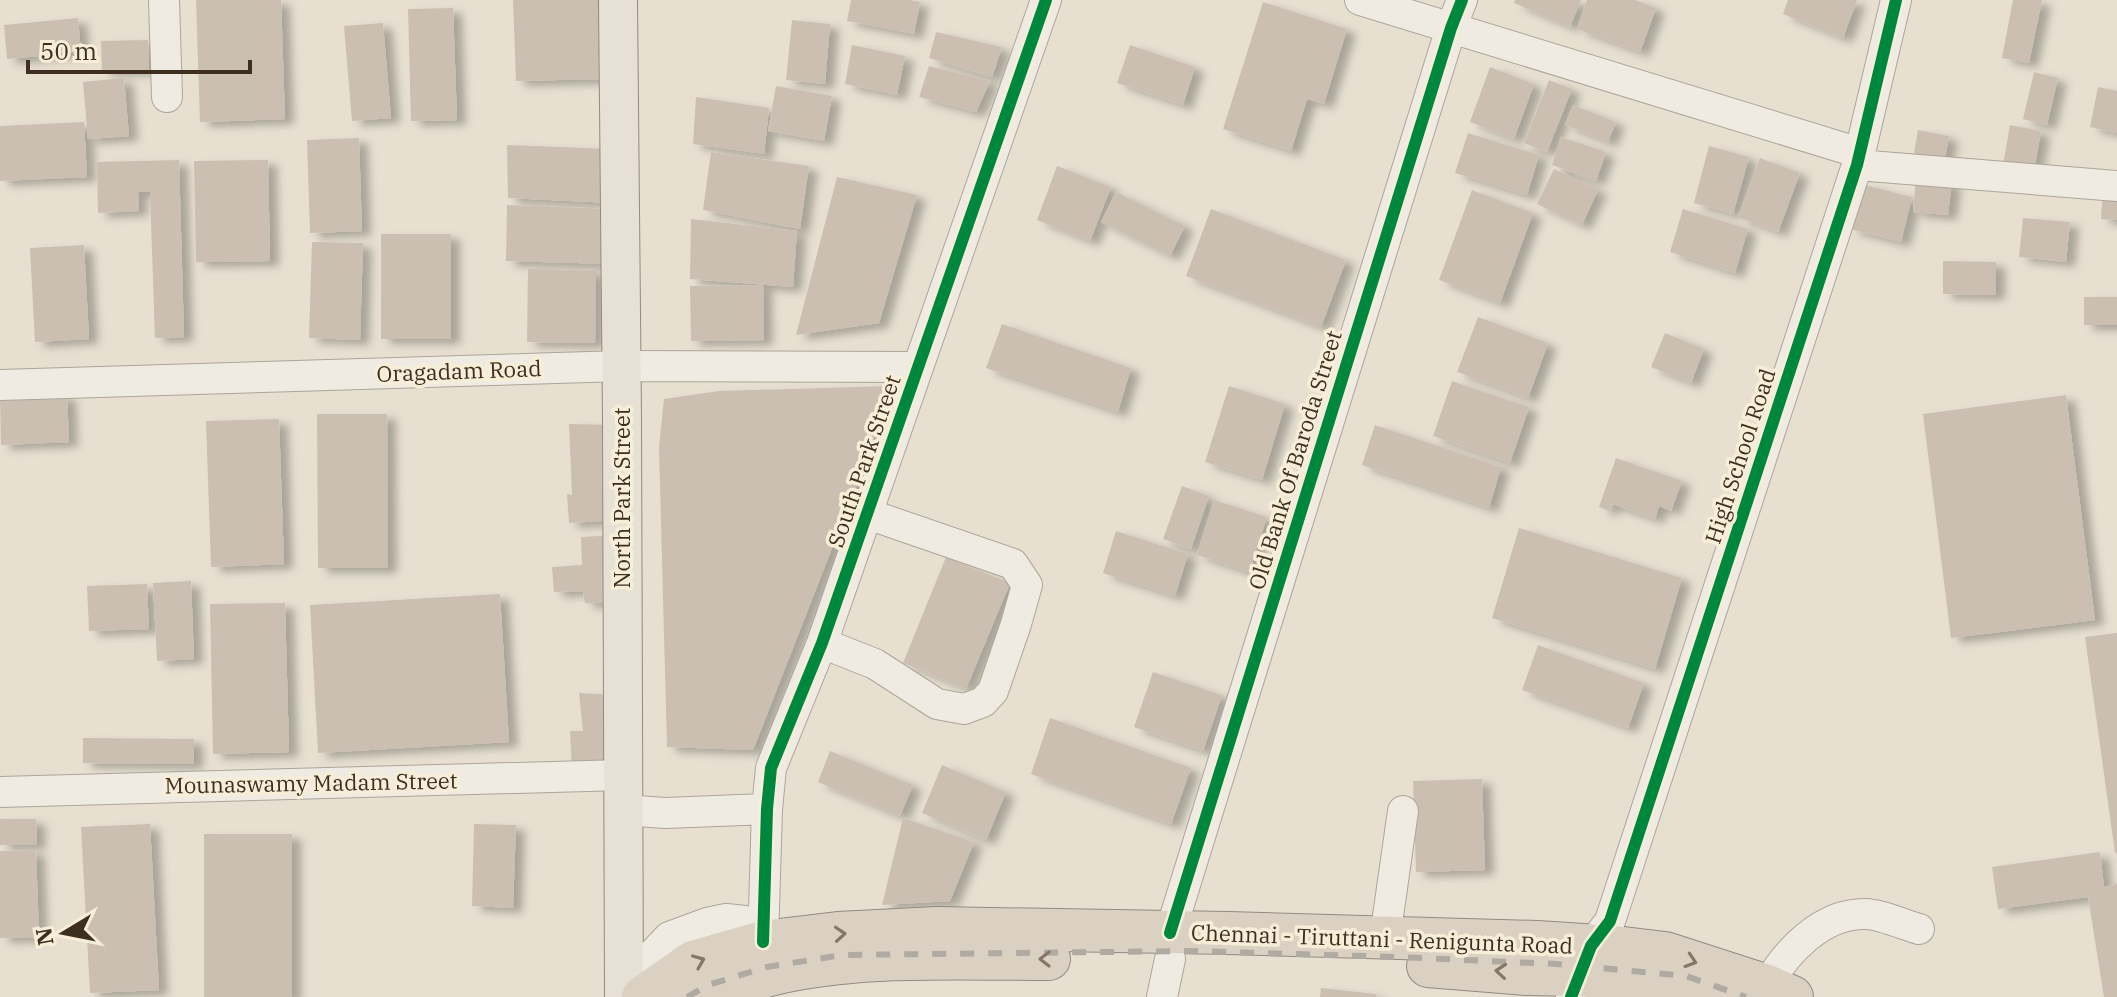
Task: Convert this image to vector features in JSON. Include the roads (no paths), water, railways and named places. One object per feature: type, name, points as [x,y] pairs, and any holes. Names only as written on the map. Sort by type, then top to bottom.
[{"type":"highway","name":"Chennai - Tiruttani - Renigunta Road","points":[[699,997],[777,970],[838,933],[937,928],[1167,963],[1420,965],[1527,974],[1665,953],[1779,992]]},
{"type":"highway","name":"Chennai - Tiruttani - Renigunta Road","points":[[1167,963],[1228,933],[1537,942],[1595,966],[1712,997]]},
{"type":"highway","name":"Chennai - Tiruttani - Renigunta Road","points":[[643,997],[693,962],[777,970]]},
{"type":"main road","name":"North Park Street","points":[[618,0],[624,997]]},
{"type":"street","points":[[164,0],[167,97]]},
{"type":"street","name":"South Park Street","points":[[777,970],[767,809],[771,768],[822,643],[1046,0]]},
{"type":"street","points":[[1360,0],[1858,159],[2117,186]]},
{"type":"street","name":"Old Bank Of Baroda Street","points":[[1167,963],[1462,0]]},
{"type":"street","name":"High School Road","points":[[1595,966],[1858,159],[1896,0]]},
{"type":"street","name":"Oragadam Road","points":[[0,385],[622,366],[918,367]]},
{"type":"street","points":[[822,643],[875,664],[937,704],[964,709],[983,702],[993,691],[1027,585],[1013,564],[868,514]]},
{"type":"street","name":"Mounaswamy Madam Street","points":[[0,792],[623,793],[665,813],[767,809]]},
{"type":"street","points":[[1385,937],[1403,811]]},
{"type":"street","points":[[1779,992],[1773,974],[1813,931],[1832,920],[1865,913],[1919,929]]},
{"type":"street","points":[[630,997],[648,959],[669,937],[726,919],[745,921],[777,970]]},
{"type":"railway","points":[[687,997],[708,985],[767,967],[842,955],[1191,951],[1557,964],[1686,976],[1746,997]]}]
